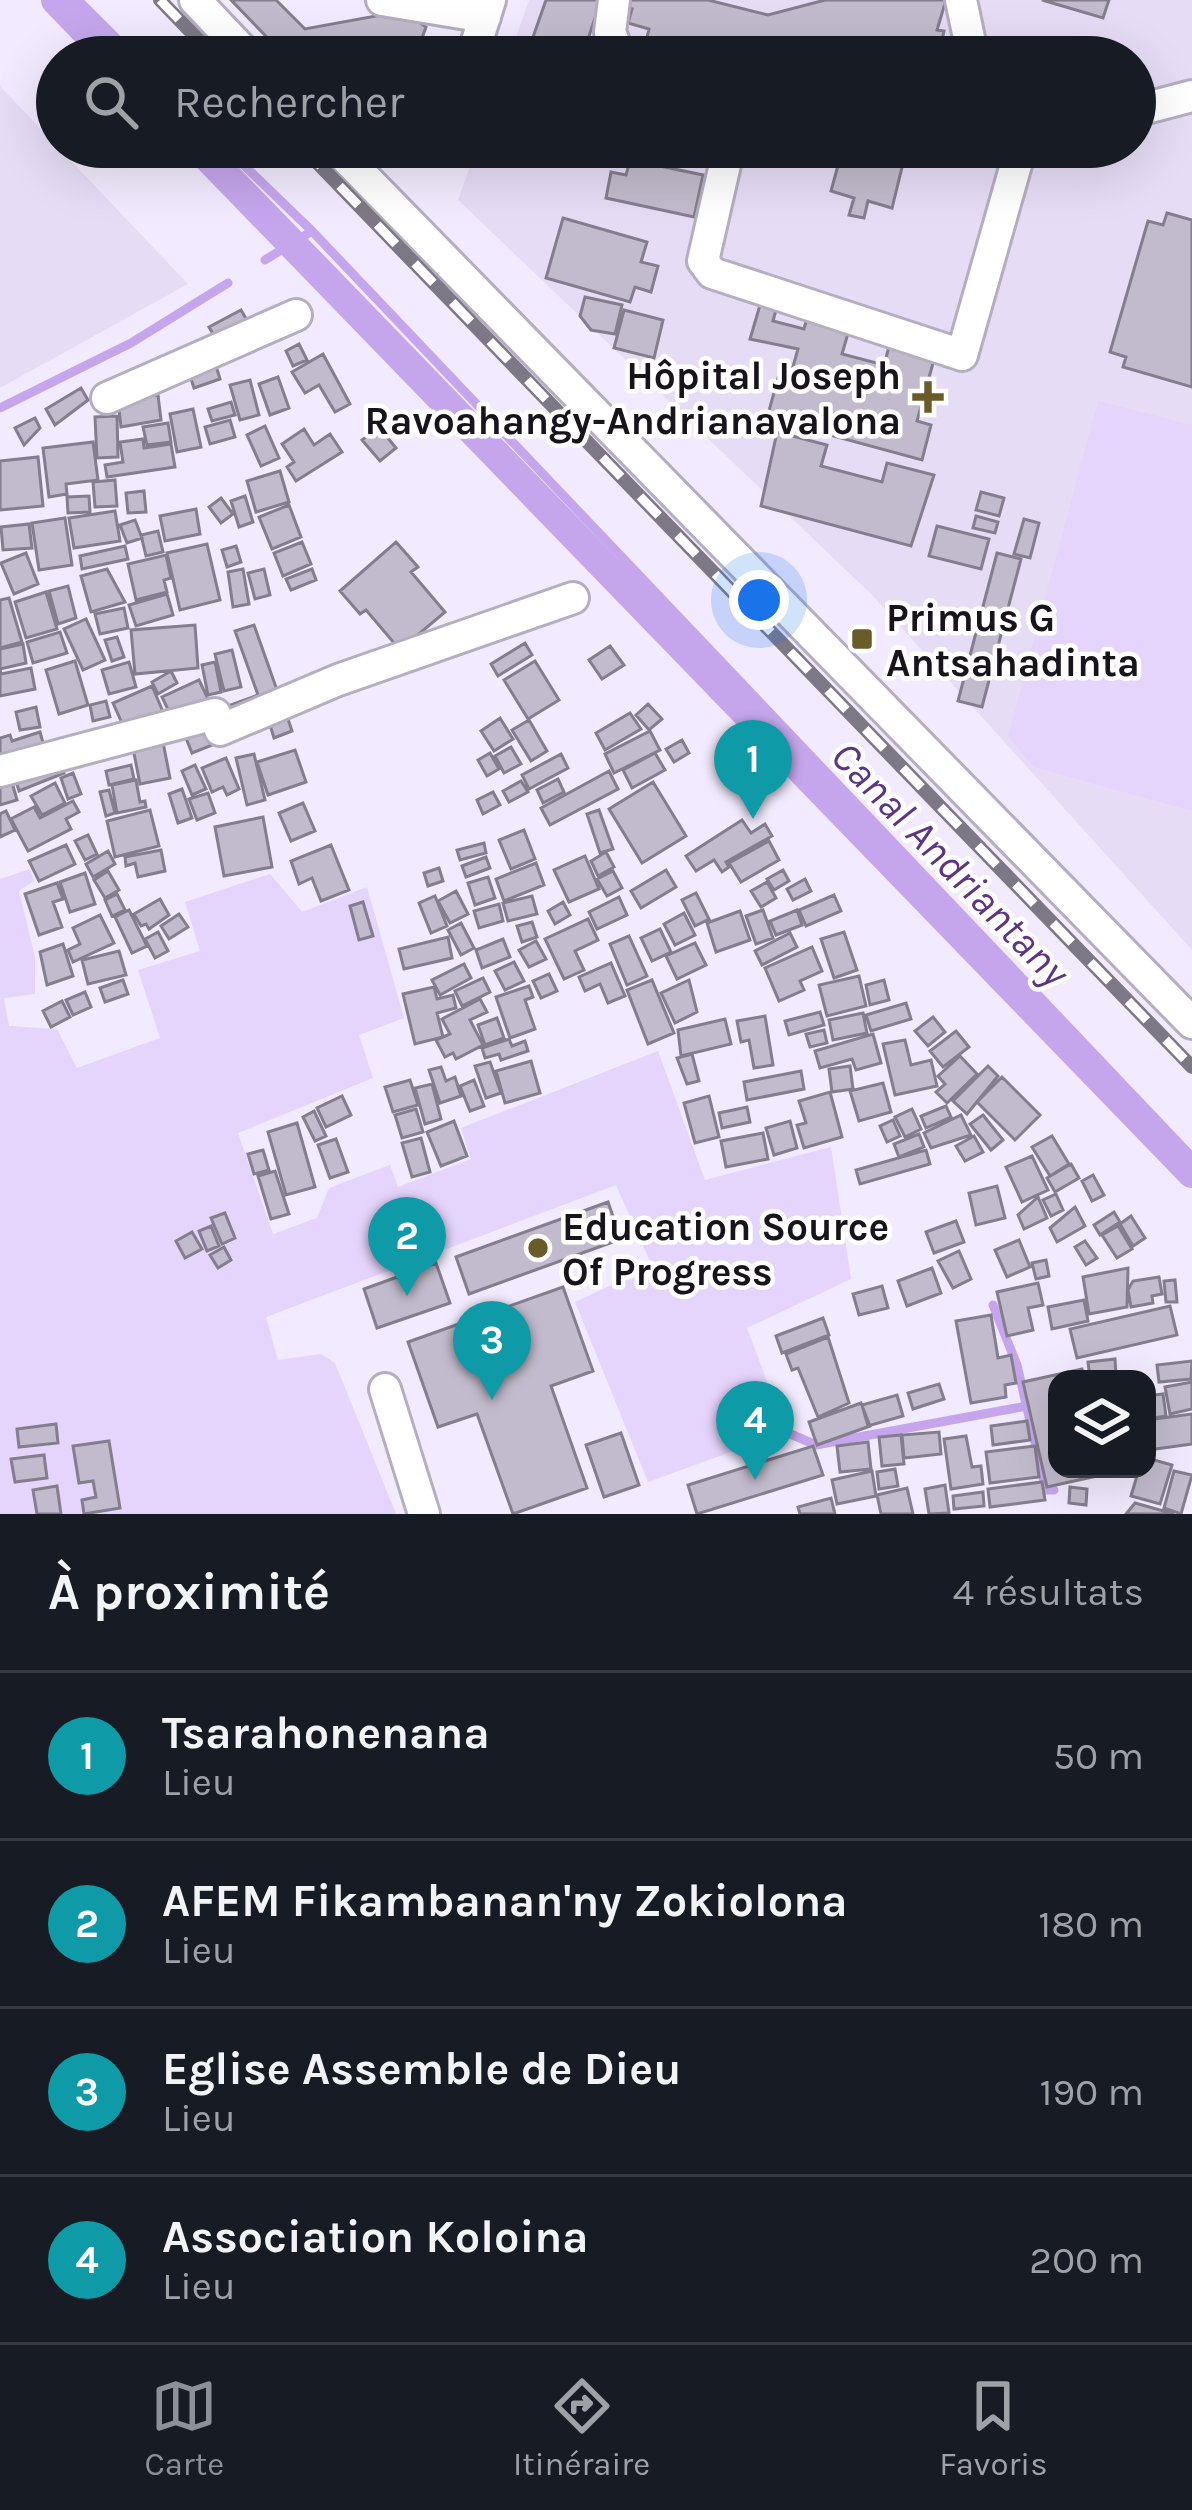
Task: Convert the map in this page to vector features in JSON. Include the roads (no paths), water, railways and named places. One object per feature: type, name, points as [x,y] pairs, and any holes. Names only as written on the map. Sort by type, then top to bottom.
[{"type":"street","points":[[195,0],[230,36]]},
{"type":"street","points":[[382,0],[488,8]]},
{"type":"street","points":[[612,36],[614,0]]},
{"type":"street","points":[[962,0],[969,36]]},
{"type":"street","points":[[1156,105],[1192,96]]},
{"type":"street","points":[[356,168],[1192,1024]]},
{"type":"street","points":[[724,168],[704,261],[712,273],[962,355],[1015,168]]},
{"type":"street","points":[[106,398],[296,315]]},
{"type":"street","points":[[0,770],[215,714],[220,730],[338,680],[573,598]]},
{"type":"street","points":[[385,1389],[424,1514]]},
{"type":"waterway","name":"Canal Andriantany","points":[[56,0],[91,36]]},
{"type":"waterway","points":[[78,0],[114,36]]},
{"type":"waterway","name":"Canal Andriantany","points":[[218,168],[1192,1173]]},
{"type":"waterway","points":[[247,168],[312,231],[1192,1157]]},
{"type":"waterway","name":"Canal Andriantany","points":[[265,260],[312,231]]},
{"type":"waterway","points":[[0,408],[131,343],[228,283]]},
{"type":"waterway","points":[[993,1305],[1017,1365],[1046,1490],[1054,1490]]},
{"type":"waterway","points":[[786,1432],[816,1445],[1027,1406]]},
{"type":"railway","points":[[160,0],[195,36]]},
{"type":"railway","points":[[322,168],[1192,1067]]},
{"type":"place","name":"Hôpital Joseph Ravoahangy-Andrianavalona","points":[[928,397]]},
{"type":"place","name":"Primus G Antsahadinta","points":[[862,639]]},
{"type":"place","name":"Tsarahonenana","points":[[753,819]]},
{"type":"place","name":"Education Source Of Progress","points":[[538,1248]]},
{"type":"place","name":"AFEM Fikambanan'ny Zokiolona","points":[[407,1296]]},
{"type":"place","name":"Eglise Assemble de Dieu","points":[[492,1400]]},
{"type":"place","name":"Association Koloina","points":[[755,1480]]}]
